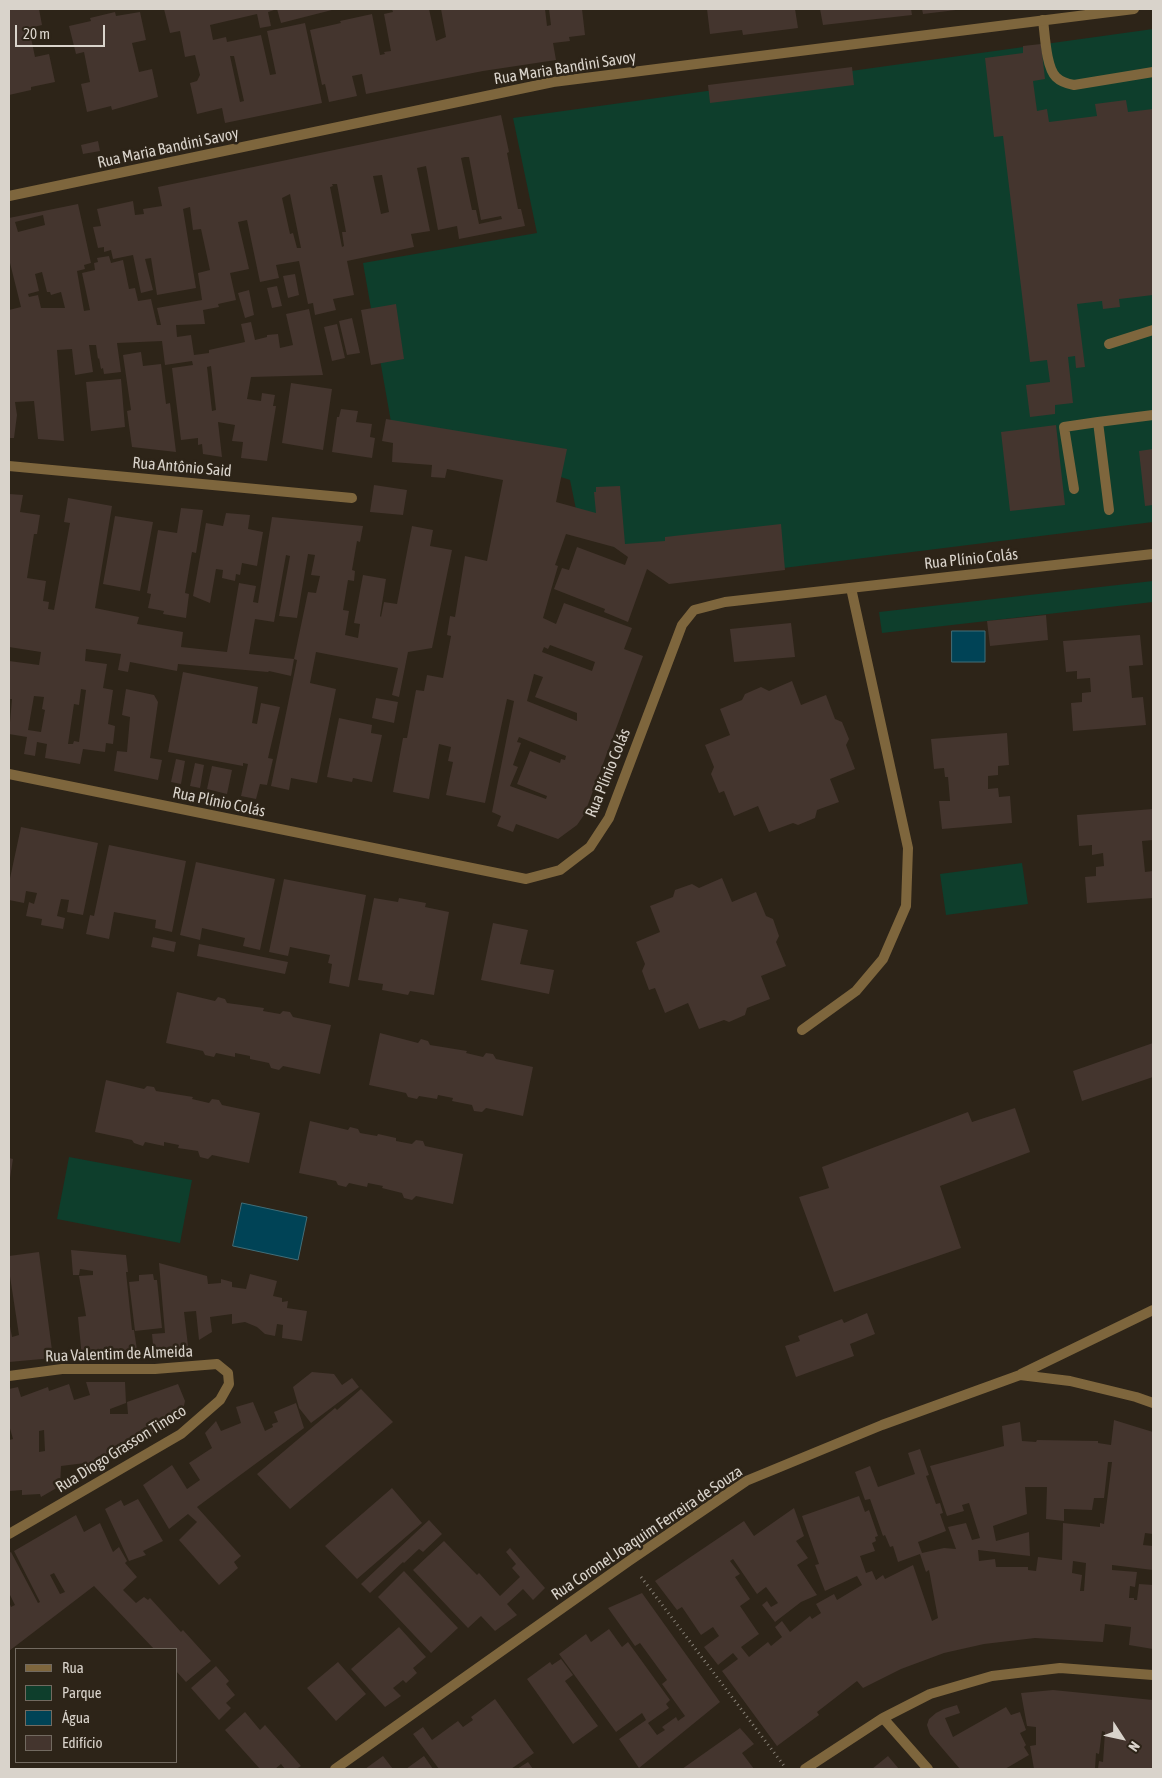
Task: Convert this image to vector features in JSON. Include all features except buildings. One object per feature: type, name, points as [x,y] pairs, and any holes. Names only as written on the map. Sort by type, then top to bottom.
[{"type":"street","name":"Rua Maria Bandini Savoy","points":[[9,196],[553,82],[1134,9]]},
{"type":"street","points":[[1043,20],[1050,69],[1056,78],[1065,83],[1074,85],[1153,72]]},
{"type":"street","points":[[1108,344],[1153,330]]},
{"type":"street","points":[[1074,489],[1064,427],[1153,415]]},
{"type":"street","points":[[1098,422],[1109,510]]},
{"type":"street","name":"Rua Antônio Said","points":[[9,466],[352,498]]},
{"type":"street","name":"Rua Plínio Colás","points":[[9,774],[526,879],[560,870],[590,847],[609,818],[682,625],[694,610],[725,602],[1153,554]]},
{"type":"street","points":[[802,1030],[856,992],[884,959],[906,906],[908,848],[851,588]]},
{"type":"street","points":[[1020,1375],[1153,1310]]},
{"type":"street","name":"Rua Valentim de Almeida","points":[[9,1376],[62,1369],[155,1369],[217,1364],[228,1373]]},
{"type":"street","name":"Rua Diogo Grasson Tinoco","points":[[9,1534],[180,1434],[220,1400],[229,1384],[228,1373]]},
{"type":"street","name":"Rua Coronel Joaquim Ferreira de Souza","points":[[335,1769],[629,1561],[746,1482],[882,1426],[1020,1375],[1070,1381],[1153,1403]]},
{"type":"street","points":[[805,1769],[883,1718],[930,1694],[992,1676],[1060,1668],[1153,1675]]},
{"type":"street","points":[[883,1718],[928,1769]]},
{"type":"path","points":[[629,1561],[787,1769]]},
{"type":"green space","points":[[1153,29],[1153,522],[679,581],[580,529],[570,480],[391,422],[363,263],[537,233],[513,118]]},
{"type":"green space","points":[[1153,581],[1153,602],[882,633],[879,612]]},
{"type":"green space","points":[[1022,863],[1028,904],[946,915],[940,874]]},
{"type":"green space","points":[[69,1157],[192,1180],[180,1243],[57,1219]]},
{"type":"water","points":[[952,631],[985,631],[985,662],[952,662]]},
{"type":"water","points":[[242,1203],[307,1217],[298,1260],[233,1246]]}]
